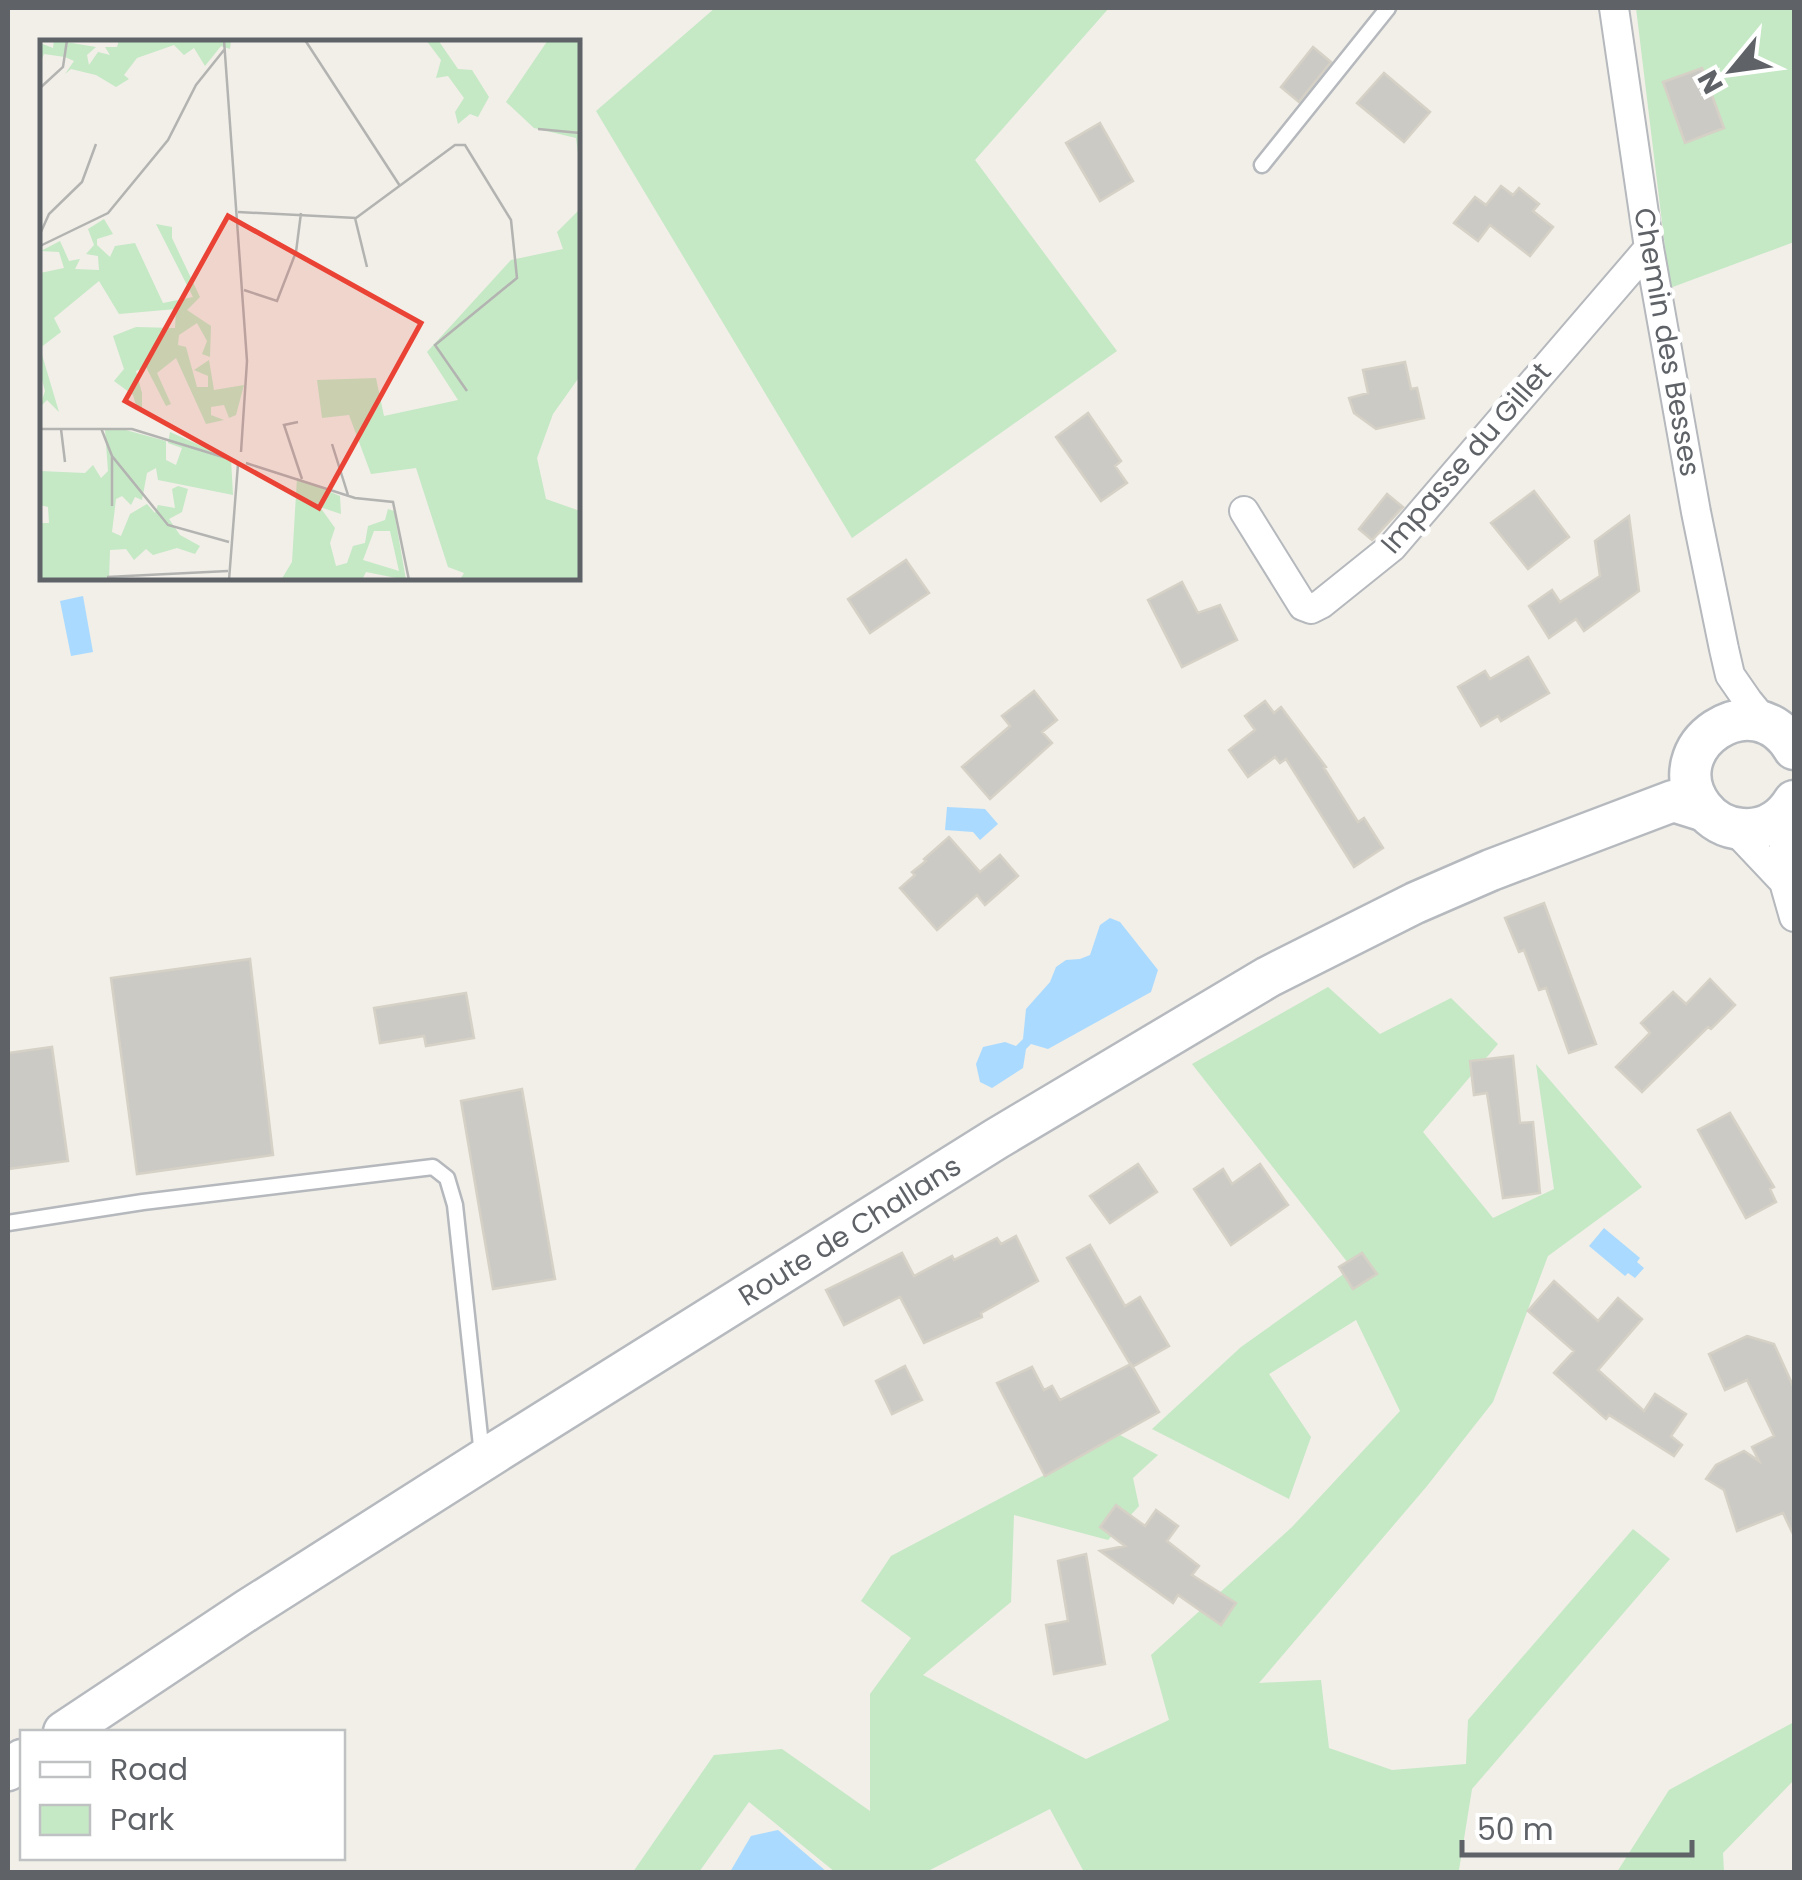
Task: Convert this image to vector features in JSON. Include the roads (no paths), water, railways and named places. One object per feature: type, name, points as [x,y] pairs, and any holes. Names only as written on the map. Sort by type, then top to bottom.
[{"type":"main road","name":"Route de Challans","points":[[1702,789],[1724,724],[1745,719],[1786,738]]},
{"type":"main road","name":"Route de Challans","points":[[1702,789],[1748,830],[1777,820],[1791,806]]},
{"type":"main road","name":"Route de Challans","points":[[67,1730],[482,1460],[996,1140],[1268,977],[1415,903],[1491,870],[1702,789]]},
{"type":"street","name":"Chemin des Besses","points":[[1614,8],[1649,248],[1696,512],[1730,675],[1748,702],[1786,738]]},
{"type":"street","name":"Impasse du Gillet","points":[[1244,511],[1303,606],[1311,609],[1321,604],[1392,547],[1649,248]]},
{"type":"street","points":[[1730,675],[1702,789],[1784,882]]},
{"type":"street","points":[[1791,806],[1784,844],[1784,882],[1794,917]]},
{"type":"lane","points":[[1262,165],[1388,8]]},
{"type":"lane","points":[[8,1223],[433,1166],[447,1178],[455,1205],[482,1460]]},
{"type":"water","points":[[83,596],[93,652],[71,656],[60,601]]},
{"type":"water","points":[[947,807],[985,809],[998,824],[980,840],[973,832],[945,830]]},
{"type":"water","points":[[1110,918],[1120,922],[1158,970],[1151,992],[1048,1049],[1031,1044],[1026,1049],[1023,1068],[992,1088],[980,1082],[976,1064],[983,1047],[1005,1042],[1016,1046],[1023,1039],[1026,1009],[1050,982],[1056,967],[1066,960],[1090,955],[1100,925]]},
{"type":"water","points":[[1604,1228],[1640,1258],[1637,1262],[1644,1268],[1635,1278],[1628,1273],[1625,1276],[1589,1246]]},
{"type":"water","points":[[778,1830],[827,1872],[730,1872],[751,1836]]}]
